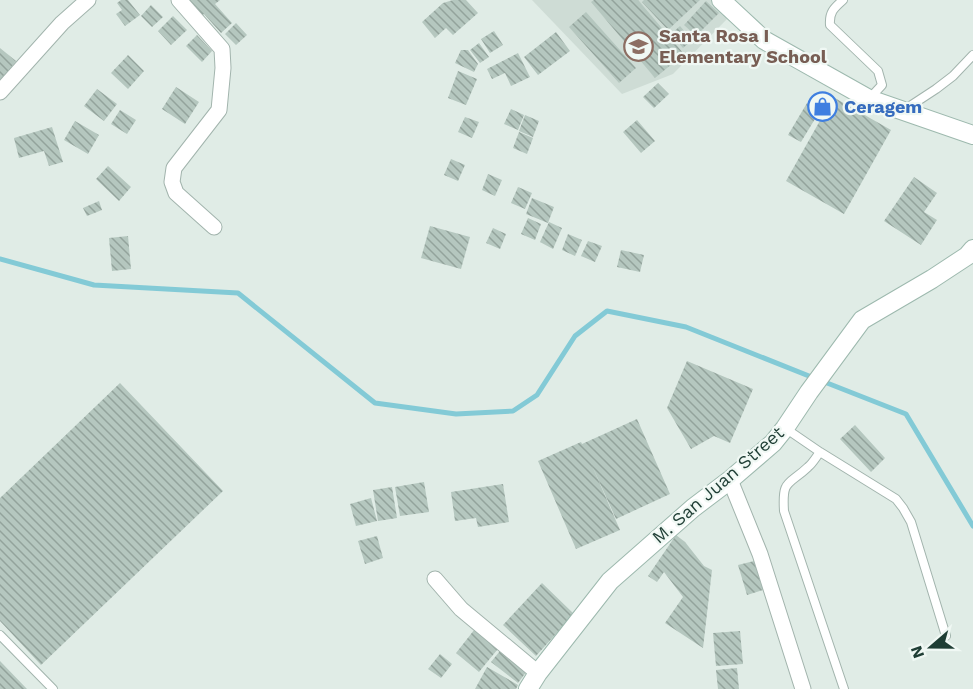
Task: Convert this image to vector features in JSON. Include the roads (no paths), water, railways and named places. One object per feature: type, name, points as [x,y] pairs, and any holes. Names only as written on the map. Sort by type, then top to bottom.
[{"type":"street","points":[[0,92],[62,23],[88,0]]},
{"type":"street","points":[[179,0],[222,49],[224,68],[219,110],[174,168],[172,182],[176,193],[214,226]]},
{"type":"street","points":[[721,0],[764,40],[869,99],[973,135]]},
{"type":"street","name":"M. San Juan Street","points":[[528,689],[610,580],[693,508],[730,480],[786,428],[809,392],[862,320],[932,279],[973,249]]},
{"type":"street","points":[[730,480],[760,554],[803,689]]},
{"type":"street","points":[[435,579],[461,609],[538,673]]},
{"type":"lane","points":[[843,0],[832,9],[829,17],[830,25],[878,71],[882,85],[869,99]]},
{"type":"lane","points":[[902,111],[936,89],[973,55]]},
{"type":"lane","points":[[786,428],[896,499],[903,508],[911,522],[946,636]]},
{"type":"lane","points":[[820,452],[806,470],[789,482],[783,494],[784,511],[844,689]]},
{"type":"lane","points":[[0,635],[53,689]]},
{"type":"waterway","points":[[0,259],[94,285],[238,293],[375,403],[456,414],[513,411],[537,395],[575,336],[607,311],[686,327],[814,378]]},
{"type":"waterway","points":[[822,381],[906,414],[973,526]]},
{"type":"place","name":"Santa Rosa I Elementary School","points":[[638,46]]},
{"type":"place","name":"Ceragem","points":[[823,107]]}]
